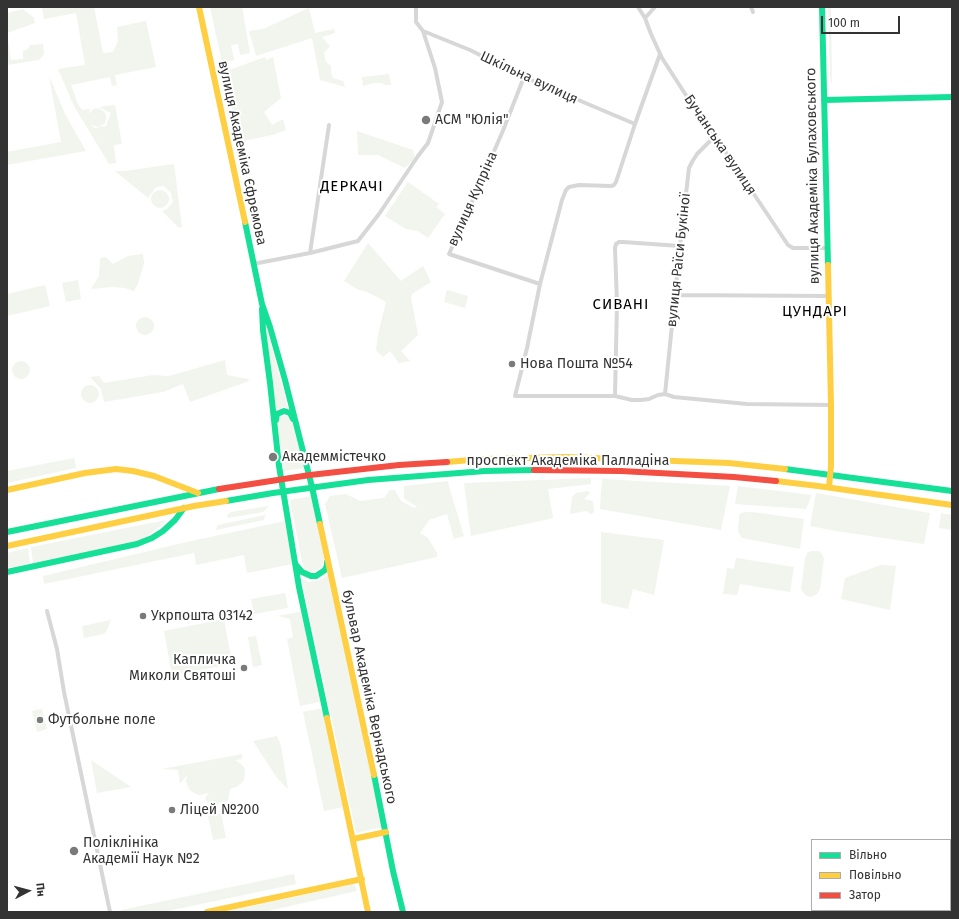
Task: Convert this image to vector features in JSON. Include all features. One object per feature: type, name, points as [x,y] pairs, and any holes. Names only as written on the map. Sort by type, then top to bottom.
[{"type":"main road","name":"вулиця Академіка Єфремова","points":[[199,7],[262,304],[270,327],[312,487]]},
{"type":"main road","name":"вулиця Академіка Булаховського","points":[[822,7],[831,474],[829,487]]},
{"type":"main road","points":[[824,100],[952,97]]},
{"type":"main road","name":"вулиця Академіка Єфремова","points":[[262,304],[263,330],[283,491]]},
{"type":"main road","points":[[274,424],[277,414],[284,411],[290,413],[296,426]]},
{"type":"main road","name":"проспект Академіка Палладіна","points":[[7,532],[198,493],[282,479],[399,465],[483,459],[566,457],[729,463],[831,474],[952,491]]},
{"type":"main road","points":[[7,490],[90,472],[116,469],[154,476],[198,493]]},
{"type":"main road","name":"проспект Академіка Палладіна","points":[[7,546],[184,508],[283,491],[368,480],[460,472],[566,470],[690,474],[829,487],[952,505]]},
{"type":"main road","name":"бульвар Академіка Вернадського","points":[[312,487],[386,832],[401,912]]},
{"type":"main road","points":[[283,491],[303,607],[362,878],[368,912]]},
{"type":"main road","points":[[7,572],[137,544],[152,538],[163,531],[175,520],[184,508]]},
{"type":"main road","points":[[296,565],[302,572],[316,576],[325,570],[327,565],[326,554]]},
{"type":"main road","points":[[353,839],[386,832]]},
{"type":"main road","points":[[207,912],[362,878]]},
{"type":"street","points":[[253,264],[310,253],[358,241],[379,214],[428,143],[442,102],[435,68],[423,31],[416,22],[416,7]]},
{"type":"street","name":"Бучанська вулиця","points":[[638,7],[645,18],[660,54],[700,117],[715,136],[788,245],[793,248],[827,248]]},
{"type":"street","points":[[645,18],[655,7]]},
{"type":"street","points":[[751,7],[753,12]]},
{"type":"street","name":"Шкільна вулиця","points":[[423,31],[470,50],[524,77],[635,124]]},
{"type":"street","points":[[660,54],[614,185],[606,187],[579,185],[569,187],[566,190],[540,284],[527,348],[515,396],[615,396],[632,400],[641,400],[665,394],[674,397],[747,404],[830,406]]},
{"type":"street","name":"вулиця Купріна","points":[[524,77],[499,140],[449,254],[540,284]]},
{"type":"street","points":[[310,253],[329,125]]},
{"type":"street","name":"вулиця Раїси Букіної","points":[[665,394],[689,168],[697,154],[715,136]]},
{"type":"street","points":[[615,396],[617,303],[616,244],[623,242],[680,246]]},
{"type":"street","points":[[675,295],[828,296]]},
{"type":"street","points":[[47,611],[57,649],[64,692],[110,912]]},
{"type":"shaded area","points":[[42,7],[94,7],[103,53],[113,52],[118,41],[117,27],[146,21],[156,67],[115,75],[117,85],[112,86],[110,77],[71,85],[78,104],[82,110],[90,109],[89,114],[96,108],[105,113],[105,123],[99,127],[92,125],[94,128],[106,126],[111,113],[99,107],[115,105],[122,144],[114,145],[116,163],[109,164],[74,106],[58,69],[85,65],[76,13],[44,19]]},
{"type":"shaded area","points":[[210,7],[242,7],[250,53],[240,55],[238,44],[231,45],[234,60],[222,63]]},
{"type":"shaded area","points":[[828,7],[831,7],[832,84],[830,75]]},
{"type":"shaded area","points":[[309,8],[315,33],[334,29],[335,33],[322,37],[330,46],[324,53],[326,62],[331,66],[333,78],[343,81],[345,87],[320,80],[312,38],[256,56],[249,31],[263,29]]},
{"type":"shaded area","points":[[23,9],[34,18],[35,23],[7,33],[7,13]]},
{"type":"shaded area","points":[[7,33],[11,60],[23,59],[23,51],[28,49],[30,45],[43,44],[44,54],[39,60],[7,65]]},
{"type":"shaded area","points":[[265,57],[266,60],[273,57],[281,98],[264,112],[272,125],[283,119],[286,130],[272,135],[238,142],[226,74],[230,73],[229,70]]},
{"type":"shaded area","points":[[389,74],[391,85],[374,83],[363,86],[362,77]]},
{"type":"shaded area","points":[[49,76],[65,114],[86,151],[7,165],[7,152],[61,142]]},
{"type":"shaded area","points":[[357,131],[413,150],[415,158],[405,168],[378,155],[358,155]]},
{"type":"shaded area","points":[[174,164],[182,227],[178,227],[162,211],[167,209],[173,202],[171,193],[164,186],[156,187],[148,198],[115,171]]},
{"type":"shaded area","points":[[408,182],[439,204],[436,207],[445,214],[428,238],[418,231],[406,229],[385,216]]},
{"type":"shaded area","points":[[160,190],[166,193],[169,199],[166,205],[160,208],[154,205],[151,199],[154,193]]},
{"type":"shaded area","points":[[368,243],[401,281],[423,266],[431,282],[412,294],[411,297],[418,335],[401,351],[410,361],[399,363],[390,351],[383,357],[376,350],[378,334],[386,302],[367,292],[357,289],[344,281]]},
{"type":"shaded area","points":[[143,254],[144,263],[138,284],[134,291],[125,288],[113,287],[91,289],[99,276],[100,258],[105,257],[113,264],[128,256]]},
{"type":"shaded area","points":[[78,280],[81,299],[66,302],[62,283]]},
{"type":"shaded area","points":[[45,285],[50,306],[7,316],[7,294]]},
{"type":"shaded area","points":[[447,290],[468,296],[465,308],[444,302]]},
{"type":"shaded area","points":[[145,317],[151,320],[154,326],[151,332],[145,335],[139,332],[136,326],[139,320]]},
{"type":"shaded area","points":[[268,336],[288,409],[284,407],[276,411],[267,340]]},
{"type":"shaded area","points":[[225,360],[227,375],[248,379],[249,381],[190,402],[183,384],[163,392],[104,402],[101,389],[90,377],[99,376],[104,383],[153,375],[169,376]]},
{"type":"shaded area","points":[[21,361],[27,364],[30,370],[27,376],[21,379],[15,376],[12,370],[15,364]]},
{"type":"shaded area","points":[[90,385],[96,388],[99,394],[96,400],[90,403],[84,400],[81,394],[84,388]]},
{"type":"shaded area","points":[[282,416],[286,416],[292,422],[304,468],[284,471],[278,425],[279,419]]},
{"type":"shaded area","points":[[74,458],[76,468],[7,483],[7,471]]},
{"type":"shaded area","points":[[591,478],[591,484],[548,489],[553,518],[471,536],[464,483]]},
{"type":"shaded area","points":[[602,479],[730,486],[721,530],[600,509]]},
{"type":"shaded area","points":[[448,481],[464,536],[454,539],[447,514],[429,520],[420,533],[428,538],[437,553],[437,557],[342,578],[325,504],[330,496],[346,494],[360,501],[384,498],[390,490],[395,490],[401,501],[414,508],[417,507],[404,498],[404,486]]},
{"type":"shaded area","points":[[738,486],[812,495],[806,509],[735,504]]},
{"type":"shaded area","points":[[588,491],[590,493],[584,499],[593,501],[594,512],[591,514],[586,511],[570,514],[572,497],[576,493]]},
{"type":"shaded area","points":[[816,493],[930,513],[924,544],[810,526]]},
{"type":"shaded area","points":[[312,496],[324,558],[322,567],[311,572],[306,571],[302,562],[290,500]]},
{"type":"shaded area","points":[[269,506],[263,512],[228,518],[227,515],[231,512]]},
{"type":"shaded area","points":[[746,512],[804,519],[800,549],[742,538],[738,531],[739,516],[741,513]]},
{"type":"shaded area","points":[[941,513],[952,515],[952,530],[939,528]]},
{"type":"shaded area","points":[[265,515],[264,520],[216,530],[218,525]]},
{"type":"shaded area","points":[[166,520],[162,525],[146,537],[136,542],[33,563],[31,547]]},
{"type":"shaded area","points":[[285,521],[293,564],[247,573],[244,555],[196,565],[194,553],[44,584],[43,576],[187,542]]},
{"type":"shaded area","points":[[601,532],[664,540],[654,595],[633,589],[628,609],[601,603]]},
{"type":"shaded area","points":[[28,548],[30,563],[7,568],[7,553]]},
{"type":"shaded area","points":[[811,551],[819,551],[824,559],[820,589],[817,594],[811,597],[805,595],[801,589],[805,559],[807,553]]},
{"type":"shaded area","points":[[736,558],[794,567],[790,592],[740,584],[737,595],[723,594],[727,568],[734,569]]},
{"type":"shaded area","points":[[881,565],[896,566],[890,610],[841,599],[845,578]]},
{"type":"shaded area","points":[[329,571],[382,827],[356,833],[302,579],[310,582],[323,579]]},
{"type":"shaded area","points":[[285,593],[288,608],[254,614],[251,599]]},
{"type":"shaded area","points":[[304,611],[323,701],[300,706],[287,639],[293,637],[290,619],[278,616]]},
{"type":"shaded area","points":[[224,619],[232,664],[172,675],[164,631]]},
{"type":"shaded area","points":[[111,620],[104,634],[84,638],[82,626]]},
{"type":"shaded area","points":[[256,636],[262,665],[253,667],[248,637]]},
{"type":"shaded area","points":[[323,708],[344,807],[324,811],[303,712]]},
{"type":"shaded area","name":"Футбольне поле","points":[[42,709],[47,729],[37,732],[32,711]]},
{"type":"shaded area","points":[[277,736],[281,746],[288,789],[277,778],[253,741]]},
{"type":"shaded area","points":[[242,754],[242,759],[235,760],[244,767],[244,780],[238,786],[230,789],[228,801],[210,806],[205,798],[209,793],[199,795],[190,790],[186,780],[187,775],[180,784],[178,770],[162,769]]},
{"type":"shaded area","points":[[91,760],[131,787],[97,793]]},
{"type":"shaded area","points":[[221,813],[226,838],[213,840],[208,816]]},
{"type":"shaded area","points":[[294,874],[296,884],[163,912],[121,912],[121,910]]},
{"type":"shaded area","points":[[354,884],[357,891],[263,912],[225,912]]},
{"type":"traffic: fast","points":[[822,7],[828,265]]},
{"type":"traffic: fast","points":[[824,100],[952,97]]},
{"type":"traffic: fast","points":[[245,222],[262,304],[285,380],[320,524]]},
{"type":"traffic: fast","points":[[262,309],[263,330],[279,466],[299,587],[327,718]]},
{"type":"traffic: fast","points":[[276,420],[277,414],[284,411],[290,413],[293,419]]},
{"type":"traffic: fast","points":[[785,469],[952,491]]},
{"type":"traffic: fast","points":[[226,501],[368,480],[485,471],[534,470]]},
{"type":"traffic: fast","points":[[7,532],[219,489]]},
{"type":"traffic: fast","points":[[7,572],[137,544],[152,538],[163,531],[175,520],[184,508]]},
{"type":"traffic: fast","points":[[296,565],[302,572],[311,576],[316,576],[325,570],[327,562]]},
{"type":"traffic: fast","points":[[374,775],[393,871],[403,912]]},
{"type":"traffic: slow","points":[[199,7],[245,222]]},
{"type":"traffic: slow","points":[[828,265],[831,405],[831,466],[829,487]]},
{"type":"traffic: slow","points":[[447,462],[483,459],[566,457],[729,463],[785,469]]},
{"type":"traffic: slow","points":[[7,490],[85,473],[116,469],[154,476],[198,493]]},
{"type":"traffic: slow","points":[[776,481],[952,505]]},
{"type":"traffic: slow","points":[[7,546],[194,506],[226,501]]},
{"type":"traffic: slow","points":[[320,524],[374,775]]},
{"type":"traffic: slow","points":[[327,718],[368,912]]},
{"type":"traffic: slow","points":[[353,839],[386,832]]},
{"type":"traffic: slow","points":[[207,912],[362,879]]},
{"type":"traffic: jam","points":[[219,489],[310,475],[399,465],[447,462]]},
{"type":"traffic: jam","points":[[534,470],[621,471],[734,477],[776,481]]},
{"type":"place","name":"АСМ \"Юлія\"","points":[[426,120]]},
{"type":"place","name":"Нова Пошта №54","points":[[512,364]]},
{"type":"place","name":"Академмістечко","points":[[273,457]]},
{"type":"place","name":"Укрпошта 03142","points":[[143,616]]},
{"type":"place","name":"Капличка Миколи Святоші","points":[[244,668]]},
{"type":"place","name":"Футбольне поле","points":[[40,720]]},
{"type":"place","name":"Ліцей №200","points":[[172,810]]},
{"type":"place","name":"Поліклініка Академії Наук №2","points":[[74,851]]},
{"type":"district","name":"ДЕРКАЧІ","points":[[352,187]]},
{"type":"district","name":"СИВАНІ","points":[[621,305]]},
{"type":"district","name":"ЦУНДАРІ","points":[[815,312]]}]
